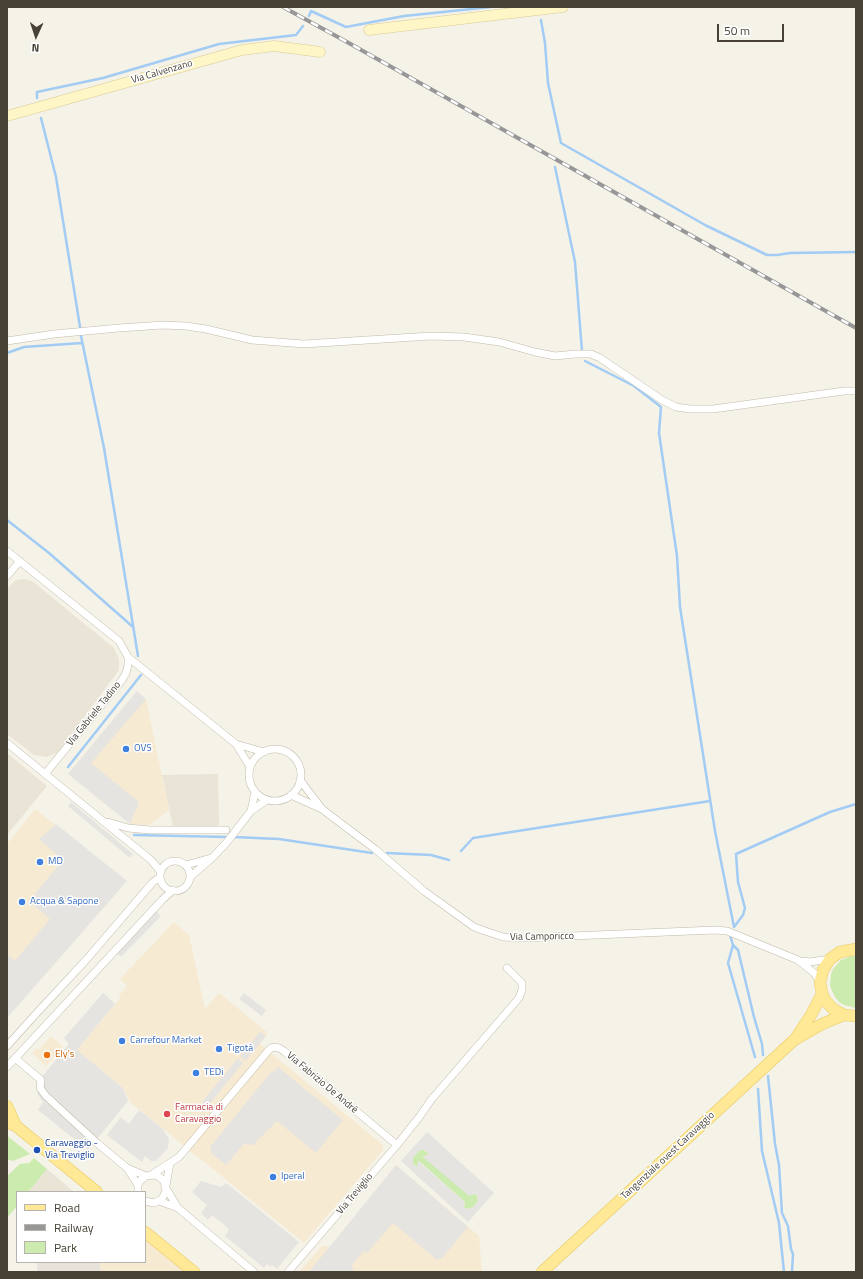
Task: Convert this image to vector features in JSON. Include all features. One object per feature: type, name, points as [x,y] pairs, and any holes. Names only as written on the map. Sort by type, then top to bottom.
[{"type":"main road","points":[[844,1015],[829,1005],[822,994],[820,982],[823,970],[830,959],[840,952],[856,949]]},
{"type":"main road","name":"Tangenziale ovest Caravaggio","points":[[794,1040],[811,1015],[822,994]]},
{"type":"main road","name":"Tangenziale ovest Caravaggio","points":[[542,1272],[794,1040],[822,1024],[844,1015],[856,1016]]},
{"type":"main road","points":[[7,1106],[11,1124],[96,1191]]},
{"type":"main road","points":[[146,1233],[194,1272]]},
{"type":"street","points":[[369,30],[563,7]]},
{"type":"street","name":"Via Calvenzano","points":[[7,116],[242,50],[274,46],[320,52]]},
{"type":"street","points":[[7,342],[61,334],[163,325],[206,329],[252,340],[304,344],[431,336],[464,337],[499,342],[555,356],[591,354],[600,358],[662,400],[676,407],[690,409],[712,408],[844,391],[856,391]]},
{"type":"street","points":[[7,552],[119,641],[128,657],[236,744],[250,767]]},
{"type":"street","points":[[7,576],[20,561]]},
{"type":"street","name":"Via Gabriele Tadino","points":[[45,774],[126,673],[128,657]]},
{"type":"street","points":[[7,743],[151,860],[160,875],[163,885],[173,890],[186,887],[190,877],[213,857],[227,842],[250,811],[267,800]]},
{"type":"street","points":[[236,744],[264,752]]},
{"type":"street","points":[[277,749],[284,751],[296,760],[299,767],[300,780],[298,787],[291,795],[278,801],[267,800],[260,796],[255,792],[249,781],[250,767],[256,758],[264,752],[277,749]]},
{"type":"street","name":"Via Camporicco","points":[[300,780],[322,809]]},
{"type":"street","points":[[250,811],[255,792]]},
{"type":"street","name":"Via Camporicco","points":[[291,795],[322,809],[375,849],[424,891],[474,927],[503,937],[523,938],[715,930],[727,931],[798,960],[810,962],[830,959]]},
{"type":"street","points":[[104,821],[128,828],[150,830],[226,830]]},
{"type":"street","points":[[186,865],[213,857]]},
{"type":"street","points":[[151,860],[168,862],[177,860],[186,865],[189,869],[190,877]]},
{"type":"street","points":[[7,1046],[86,960],[160,875],[164,866],[168,862]]},
{"type":"street","points":[[7,1067],[173,890]]},
{"type":"street","points":[[86,960],[97,970]]},
{"type":"street","name":"Via Camporicco","points":[[798,960],[814,973],[820,982]]},
{"type":"street","name":"Via Treviglio","points":[[288,1272],[397,1146],[431,1100],[519,998],[522,990],[522,983],[507,968]]},
{"type":"street","name":"Via Fabrizio De André","points":[[138,1189],[140,1181],[179,1157],[268,1051],[275,1047],[284,1051],[397,1146]]},
{"type":"street","points":[[15,1058],[41,1080],[40,1088],[46,1096],[97,1143],[127,1168],[148,1175],[158,1176],[164,1181],[178,1208]]},
{"type":"street","points":[[146,1201],[150,1203],[159,1201],[164,1197],[170,1163]]},
{"type":"street","points":[[127,1168],[138,1189]]},
{"type":"street","points":[[159,1201],[178,1208],[254,1272]]},
{"type":"shaded area","points":[[25,579],[32,581],[114,648],[119,659],[119,670],[58,752],[47,757],[34,755],[7,734],[7,588],[16,580]]},
{"type":"shaded area","points":[[137,691],[146,699],[169,810],[150,825],[130,824],[68,774]]},
{"type":"shaded area","points":[[137,691],[146,699],[91,763],[139,802],[130,824],[68,774]]},
{"type":"shaded area","points":[[7,753],[47,786],[7,835]]},
{"type":"shaded area","points":[[218,774],[219,825],[173,827],[162,775]]},
{"type":"shaded area","points":[[71,802],[133,854],[130,858],[68,806]]},
{"type":"shaded area","points":[[35,809],[127,881],[7,1018],[7,844]]},
{"type":"shaded area","points":[[56,824],[127,881],[7,1018],[7,955],[15,961],[50,919],[29,901],[63,860],[39,839]]},
{"type":"shaded area","points":[[156,911],[161,916],[121,957],[116,953]]},
{"type":"shaded area","points":[[174,922],[189,935],[205,1009],[219,993],[268,1033],[260,1044],[383,1145],[383,1150],[304,1243],[130,1102],[123,1088],[77,1050],[120,998],[119,996],[127,986],[120,979]]},
{"type":"shaded area","points":[[103,993],[115,1004],[77,1050],[123,1088],[128,1101],[88,1150],[38,1110],[43,1102],[38,1095],[36,1084],[69,1044],[64,1038]]},
{"type":"shaded area","points":[[244,993],[266,1010],[262,1016],[239,999]]},
{"type":"shaded area","points":[[260,1032],[266,1036],[245,1061],[240,1056]]},
{"type":"shaded area","points":[[51,1036],[63,1047],[46,1066],[32,1053],[37,1048],[40,1050],[39,1049]]},
{"type":"shaded area","points":[[238,1058],[243,1063],[207,1107],[202,1102]]},
{"type":"shaded area","points":[[278,1067],[343,1120],[316,1153],[277,1121],[253,1145],[244,1144],[226,1165],[211,1153],[210,1147],[272,1071],[273,1072]]},
{"type":"shaded area","points":[[139,1110],[162,1128],[169,1139],[168,1148],[156,1161],[151,1161],[145,1156],[142,1162],[107,1135],[121,1117],[129,1124]]},
{"type":"shaded area","points":[[427,1132],[494,1193],[468,1222],[401,1161]],"holes":[[[420,1150],[424,1150],[429,1154],[423,1157],[469,1196],[477,1195],[478,1201],[473,1207],[468,1209],[464,1208],[465,1202],[418,1161],[417,1167],[413,1164],[413,1157]]]},
{"type":"shaded area","points":[[396,1165],[479,1236],[482,1272],[299,1272],[322,1246],[328,1246],[330,1248]]},
{"type":"shaded area","points":[[396,1165],[468,1227],[442,1258],[437,1260],[393,1223],[367,1253],[364,1251],[351,1266],[354,1269],[351,1272],[309,1272]]},
{"type":"shaded area","points":[[47,1169],[73,1191],[29,1191]]},
{"type":"shaded area","points":[[201,1181],[221,1187],[226,1183],[299,1242],[277,1269],[272,1265],[271,1267],[267,1264],[264,1268],[225,1236],[229,1229],[212,1215],[208,1220],[201,1213],[207,1205],[192,1192]]},
{"type":"shaded area","points":[[146,1240],[184,1272],[101,1272],[99,1263],[146,1263]]},
{"type":"shaded area","points":[[99,1263],[101,1272],[38,1272],[37,1264]]},
{"type":"green space","points":[[851,956],[856,956],[856,1008],[839,1002],[830,986],[833,969],[841,960]]},
{"type":"green space","points":[[7,1135],[30,1154],[13,1161],[7,1159]]},
{"type":"green space","points":[[420,1150],[424,1150],[429,1154],[423,1157],[477,1195],[478,1201],[473,1207],[468,1209],[464,1208],[465,1202],[419,1161],[417,1167],[413,1164],[413,1157]]},
{"type":"green space","points":[[34,1158],[47,1169],[29,1191],[16,1191],[16,1207],[7,1218],[7,1176],[20,1164],[29,1163]]},
{"type":"waterway","points":[[309,16],[311,11],[346,27],[404,16],[491,7]]},
{"type":"waterway","points":[[541,20],[545,43],[548,83],[561,143],[705,225],[767,255],[790,253],[856,252]]},
{"type":"waterway","points":[[37,98],[37,92],[103,78],[219,44],[296,35],[303,26]]},
{"type":"waterway","points":[[41,118],[56,177],[80,327]]},
{"type":"waterway","points":[[555,167],[575,262],[582,351]]},
{"type":"waterway","points":[[81,336],[104,448],[138,656]]},
{"type":"waterway","points":[[7,353],[24,347],[82,343]]},
{"type":"waterway","points":[[585,361],[634,386],[661,407],[659,433],[677,556],[680,607],[715,831],[734,927]]},
{"type":"waterway","points":[[7,520],[49,553],[133,627]]},
{"type":"waterway","points":[[68,767],[141,675]]},
{"type":"waterway","points":[[461,851],[473,838],[710,801]]},
{"type":"waterway","points":[[734,927],[743,915],[745,908],[738,882],[736,854],[830,812],[856,804]]},
{"type":"waterway","points":[[134,835],[228,837]]},
{"type":"waterway","points":[[233,837],[279,839],[372,853]]},
{"type":"waterway","points":[[387,853],[431,855],[449,860]]},
{"type":"waterway","points":[[730,935],[733,945],[728,963],[755,1057]]},
{"type":"waterway","points":[[733,945],[738,950],[762,1044],[763,1055]]},
{"type":"waterway","points":[[768,1076],[775,1144],[779,1165],[782,1213],[788,1226],[793,1254],[792,1272]]},
{"type":"waterway","points":[[758,1089],[762,1151],[779,1223],[784,1272]]},
{"type":"railway","points":[[283,7],[856,328]]},
{"type":"place","name":"OVS","points":[[126,749]]},
{"type":"place","name":"MD","points":[[40,862]]},
{"type":"place","name":"Acqua & Sapone","points":[[22,902]]},
{"type":"place","name":"Carrefour Market","points":[[122,1041]]},
{"type":"place","name":"Tigotà","points":[[219,1049]]},
{"type":"place","name":"Ely's","points":[[47,1055]]},
{"type":"place","name":"TEDi","points":[[196,1073]]},
{"type":"place","name":"Farmacia di Caravaggio","points":[[167,1114]]},
{"type":"place","name":"Caravaggio - Via Treviglio","points":[[37,1150]]},
{"type":"place","name":"Iperal","points":[[273,1177]]}]
